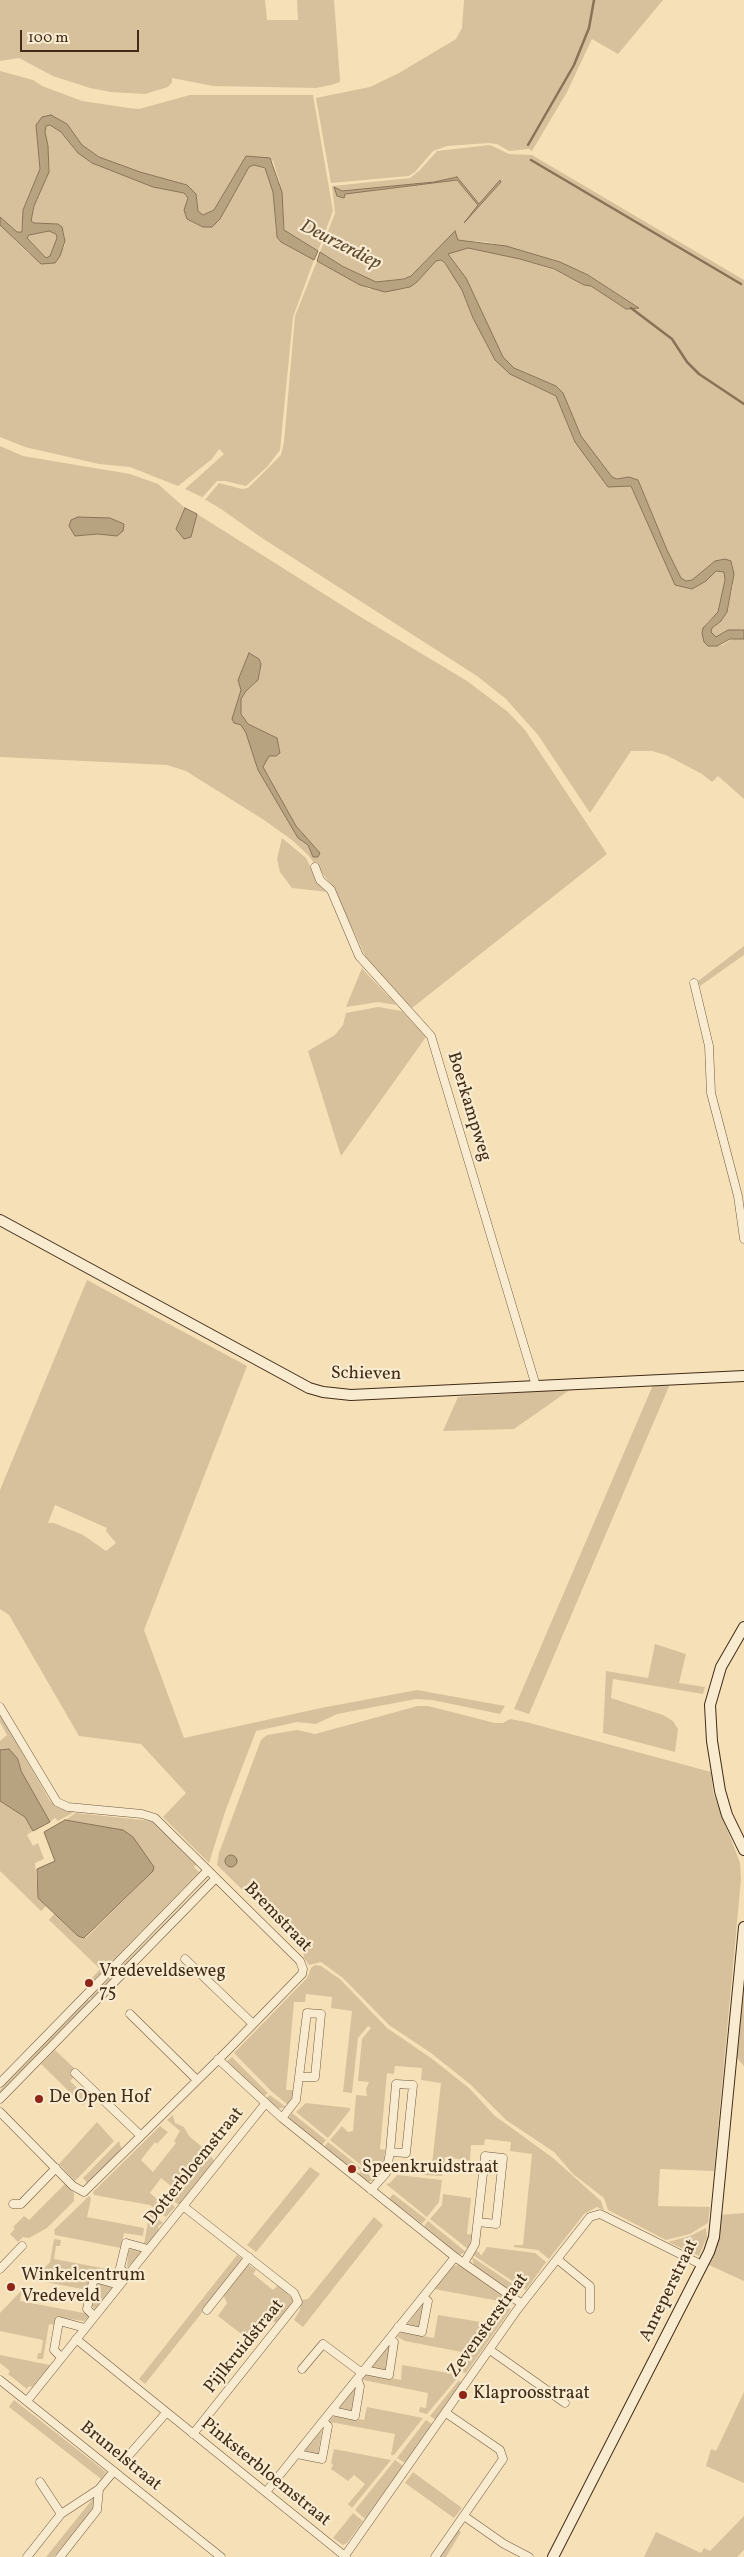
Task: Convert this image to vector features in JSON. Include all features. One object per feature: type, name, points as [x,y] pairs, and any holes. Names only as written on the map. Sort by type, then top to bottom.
[{"type":"street","name":"Boerkampweg","points":[[315,867],[320,880],[330,890],[360,956],[431,1036],[536,1386]]},
{"type":"street","points":[[694,983],[709,1046],[712,1093],[738,1196],[744,1239]]},
{"type":"street","name":"Schieven","points":[[0,1220],[308,1388],[351,1395],[744,1376]]},
{"type":"street","points":[[744,1627],[721,1667],[710,1705],[720,1791],[727,1815],[744,1850]]},
{"type":"street","points":[[0,1707],[57,1802],[68,1807],[142,1814],[155,1818],[216,1878],[0,2099]]},
{"type":"street","points":[[0,2084],[208,1870]]},
{"type":"street","name":"Bremstraat","points":[[56,2168],[73,2186],[84,2192],[302,1974],[303,1965],[216,1878]]},
{"type":"street","name":"Anreperstraat","points":[[553,2557],[702,2266],[714,2238],[744,1927]]},
{"type":"street","points":[[185,1959],[252,2024]]},
{"type":"street","points":[[282,2118],[296,2100],[307,2013],[321,2014],[315,2077],[299,2077]]},
{"type":"street","points":[[130,2014],[196,2080]]},
{"type":"street","points":[[218,2059],[265,2104],[371,2190],[455,2257],[522,2304]]},
{"type":"street","points":[[75,2073],[140,2136]]},
{"type":"street","points":[[371,2190],[386,2173],[390,2152],[396,2084],[413,2085],[406,2153],[390,2152]]},
{"type":"street","name":"Dotterbloemstraat","points":[[27,2401],[265,2104]]},
{"type":"street","points":[[0,2112],[56,2168],[21,2204],[14,2204]]},
{"type":"street","points":[[464,2263],[475,2244],[485,2156],[503,2158],[496,2224],[478,2222]]},
{"type":"street","name":"Pijlkruidstraat","points":[[183,2206],[294,2293],[298,2302],[193,2434]]},
{"type":"street","name":"Zevensterstraat","points":[[345,2557],[522,2304],[590,2217],[596,2214],[702,2266]]},
{"type":"street","name":"Dotterbloemstraat","points":[[127,2275],[120,2268],[126,2243],[148,2249]]},
{"type":"street","points":[[0,2269],[22,2246]]},
{"type":"street","points":[[207,2310],[249,2257]]},
{"type":"street","points":[[266,2492],[455,2257]]},
{"type":"street","points":[[557,2259],[590,2286],[590,2309]]},
{"type":"street","points":[[94,2316],[87,2308],[93,2281],[98,2279],[119,2285]]},
{"type":"street","points":[[398,2327],[422,2332],[428,2301],[423,2297]]},
{"type":"street","points":[[61,2358],[54,2350],[59,2321],[85,2328]]},
{"type":"street","name":"Pinksterbloemstraat","points":[[76,2339],[345,2557]]},
{"type":"street","points":[[302,2370],[324,2344],[363,2371],[390,2375],[394,2342],[390,2339]]},
{"type":"street","points":[[490,2350],[565,2403]]},
{"type":"street","name":"Brunelstraat","points":[[0,2380],[221,2557]]},
{"type":"street","points":[[332,2411],[355,2416],[360,2386],[357,2380]]},
{"type":"street","points":[[130,2454],[166,2413]]},
{"type":"street","points":[[434,2557],[503,2459],[503,2455],[446,2413]]},
{"type":"street","points":[[297,2454],[322,2458],[328,2426],[324,2422]]},
{"type":"street","points":[[27,2557],[61,2514],[99,2489],[114,2471]]},
{"type":"street","points":[[40,2482],[61,2514]]},
{"type":"street","points":[[61,2556],[97,2510],[99,2489]]},
{"type":"street","points":[[464,2516],[504,2544],[528,2557]]},
{"type":"shaded area","points":[[0,0],[265,0],[267,20],[298,20],[297,0],[334,0],[340,82],[316,88],[213,86],[172,78],[172,82],[168,87],[145,94],[111,92],[90,88],[53,76],[19,58],[0,61]]},
{"type":"shaded area","points":[[464,0],[663,0],[618,54],[592,39],[567,92],[532,151],[529,149],[509,151],[497,144],[489,143],[447,146],[433,151],[415,172],[409,176],[331,183],[316,98],[370,87],[399,73],[456,39],[462,28]]},
{"type":"shaded area","points":[[0,71],[33,80],[42,86],[82,101],[139,109],[190,95],[313,95],[333,211],[318,251],[285,232],[280,183],[273,161],[267,158],[246,156],[214,210],[203,215],[198,211],[196,194],[187,185],[140,172],[99,157],[82,145],[67,124],[53,116],[36,128],[40,169],[23,210],[22,231],[17,232],[0,217]]},
{"type":"shaded area","points":[[51,115],[67,124],[82,145],[99,157],[140,172],[187,185],[196,194],[198,211],[203,215],[214,210],[246,156],[270,158],[282,192],[284,230],[318,251],[314,260],[281,242],[277,237],[273,192],[265,168],[254,165],[249,167],[220,219],[212,227],[203,227],[187,219],[184,210],[188,198],[184,193],[153,187],[92,163],[78,153],[61,132],[50,125],[46,126],[45,132],[48,146],[49,172],[34,206],[31,221],[34,223],[58,224],[62,227],[65,241],[60,256],[55,263],[41,264],[0,225],[0,217],[17,232],[22,232],[23,210],[40,169],[36,125],[42,117]],"holes":[[[49,231],[56,234],[57,238],[50,256],[46,258],[27,238],[29,235]]]},
{"type":"shaded area","points":[[46,126],[52,126],[61,132],[78,153],[92,163],[153,187],[184,193],[188,198],[187,219],[203,227],[212,227],[220,219],[249,167],[254,165],[267,170],[273,192],[276,234],[281,242],[314,260],[293,317],[280,450],[267,467],[246,486],[217,481],[200,500],[202,497],[185,489],[224,454],[219,449],[212,459],[178,486],[130,467],[99,464],[25,447],[0,437],[0,225],[28,253],[47,264],[55,263],[65,245],[65,237],[59,224],[33,223],[31,221],[34,206],[49,171]]},
{"type":"shaded area","points":[[490,145],[509,154],[532,155],[744,280],[744,630],[728,630],[716,637],[711,632],[712,628],[721,621],[727,612],[733,585],[733,565],[722,559],[711,564],[692,580],[686,581],[681,578],[667,550],[638,480],[629,477],[617,479],[612,477],[581,436],[563,393],[556,386],[514,368],[502,357],[466,278],[448,254],[468,248],[520,259],[554,270],[584,285],[591,286],[626,309],[637,306],[588,275],[560,262],[486,242],[458,240],[455,231],[411,276],[404,279],[376,282],[342,266],[320,252],[335,213],[332,186],[410,178],[437,151]],"holes":[[[457,177],[477,202],[456,180],[345,194],[343,198],[336,194],[334,187],[342,192],[434,182]]]},
{"type":"shaded area","points":[[457,177],[479,204],[500,180],[501,182],[464,223],[478,205],[457,180],[345,194],[344,198],[337,196],[334,187],[342,191],[434,182]]},
{"type":"shaded area","points":[[49,231],[56,234],[57,238],[50,256],[46,258],[27,238],[29,235]]},
{"type":"shaded area","points":[[455,231],[458,240],[506,246],[560,262],[588,275],[639,308],[626,309],[591,286],[584,285],[554,269],[520,259],[468,248],[448,254],[466,278],[503,357],[514,368],[556,386],[563,393],[581,436],[612,477],[617,479],[629,477],[638,480],[667,550],[681,578],[686,581],[692,580],[715,561],[725,559],[731,561],[734,574],[727,612],[721,621],[712,628],[711,632],[716,637],[728,630],[744,630],[744,639],[730,639],[717,646],[708,646],[704,642],[703,628],[718,612],[725,580],[724,572],[716,571],[706,581],[692,589],[675,585],[631,486],[608,487],[575,442],[556,396],[510,374],[495,360],[473,318],[462,290],[445,263],[441,260],[436,261],[410,287],[385,292],[360,285],[317,261],[320,252],[342,266],[376,282],[404,279],[411,276]]},
{"type":"shaded area","points":[[317,261],[369,289],[405,289],[417,282],[436,261],[442,261],[452,271],[473,318],[495,360],[532,385],[556,396],[573,438],[608,487],[631,486],[675,585],[692,589],[706,581],[716,571],[724,571],[725,580],[718,612],[705,625],[702,633],[708,646],[722,645],[734,638],[744,639],[744,799],[718,776],[712,782],[702,774],[666,755],[652,751],[631,751],[590,813],[538,735],[506,699],[477,676],[262,538],[221,509],[206,500],[204,501],[219,483],[242,489],[248,488],[281,455],[284,442],[295,316]]},
{"type":"shaded area","points":[[0,446],[23,456],[130,474],[158,484],[185,508],[176,529],[191,537],[197,514],[359,616],[467,681],[508,712],[525,730],[607,854],[412,1008],[368,962],[333,887],[308,855],[292,840],[264,820],[186,771],[167,765],[0,757]],"holes":[[[110,518],[124,524],[117,536],[98,534],[81,536]],[[249,653],[259,659],[261,664],[258,680],[246,691],[241,699],[241,714],[248,724],[277,738],[280,750],[276,756],[269,755],[263,767],[296,826],[320,853],[318,857],[313,855],[308,845],[298,838],[258,770],[246,733],[241,725],[236,724],[233,716],[241,690],[238,680]]]},
{"type":"shaded area","points":[[185,508],[197,514],[191,537],[184,539],[176,529]]},
{"type":"shaded area","points":[[78,517],[110,518],[124,524],[123,531],[117,536],[98,534],[75,536],[69,526],[71,520]]},
{"type":"shaded area","points":[[249,653],[259,659],[261,664],[258,680],[246,691],[241,699],[241,714],[248,724],[277,738],[280,753],[276,756],[269,756],[263,767],[296,826],[320,853],[318,857],[313,857],[308,845],[298,838],[258,770],[246,733],[241,725],[234,723],[232,719],[241,690],[238,680]]},
{"type":"shaded area","points":[[282,838],[306,858],[318,882],[328,892],[292,888],[280,872],[277,859]]},
{"type":"shaded area","points":[[744,946],[744,955],[700,986],[698,981]]},
{"type":"shaded area","points":[[362,968],[397,1005],[378,1002],[346,1007]]},
{"type":"shaded area","points":[[378,1007],[402,1011],[426,1037],[341,1156],[308,1051],[335,1035],[343,1025],[346,1013]]},
{"type":"shaded area","points":[[87,1280],[247,1366],[144,1630],[184,1738],[321,1708],[417,1690],[505,1706],[500,1714],[432,1700],[416,1699],[337,1714],[316,1724],[297,1722],[256,1731],[225,1812],[209,1863],[163,1817],[186,1793],[141,1744],[79,1736],[9,1615],[0,1609],[0,1490]],"holes":[[[55,1505],[107,1528],[106,1531],[116,1543],[106,1551],[83,1535],[54,1523],[48,1523]]]},
{"type":"shaded area","points":[[670,1384],[529,1714],[514,1709],[653,1385]]},
{"type":"shaded area","points":[[571,1389],[514,1429],[443,1431],[458,1397]]},
{"type":"shaded area","points":[[655,1644],[686,1654],[679,1683],[705,1687],[703,1694],[613,1679],[611,1698],[663,1715],[673,1721],[678,1729],[675,1752],[603,1733],[606,1671],[648,1678]]},
{"type":"shaded area","points":[[418,1706],[428,1706],[495,1723],[503,1723],[510,1719],[526,1722],[711,1772],[713,1792],[740,1863],[741,1879],[714,2171],[660,2169],[658,2206],[710,2207],[708,2223],[690,2234],[666,2240],[608,2210],[604,2198],[573,2174],[554,2152],[506,2120],[471,2085],[431,2053],[389,2025],[343,1978],[321,1962],[309,1965],[304,1958],[303,1949],[217,1865],[219,1853],[261,1740],[267,1735],[297,1730],[315,1734]]},
{"type":"shaded area","points":[[0,1714],[50,1801],[66,1810],[76,1811],[58,1821],[55,1818],[50,1822],[21,1771],[19,1759],[5,1749],[0,1750],[0,1741],[7,1735],[0,1722]]},
{"type":"shaded area","points":[[9,1749],[18,1759],[21,1771],[50,1822],[33,1831],[25,1817],[0,1801],[0,1750]]},
{"type":"shaded area","points":[[0,1801],[25,1817],[33,1831],[27,1835],[33,1846],[38,1843],[44,1859],[35,1863],[38,1898],[46,1906],[41,1911],[0,1871]]},
{"type":"shaded area","points":[[76,1813],[152,1821],[197,1863],[194,1867],[199,1872],[93,1981],[91,1979],[100,1969],[49,1920],[54,1914],[78,1936],[86,1938],[153,1871],[154,1867],[133,1837],[118,1829],[65,1820]]},
{"type":"shaded area","points":[[65,1820],[123,1830],[133,1837],[154,1867],[153,1871],[84,1938],[78,1936],[38,1898],[37,1869],[55,1861],[44,1832]]},
{"type":"shaded area","points":[[233,1855],[236,1856],[236,1866],[229,1867],[226,1866],[225,1859],[226,1856]]},
{"type":"shaded area","points":[[208,1879],[209,1881],[92,2000],[90,1998]]},
{"type":"shaded area","points":[[315,1965],[321,1966],[341,1980],[387,2028],[431,2058],[469,2088],[495,2116],[553,2158],[601,2201],[604,2210],[597,2207],[584,2214],[549,2259],[538,2250],[514,2247],[514,2245],[523,2245],[532,2154],[510,2151],[511,2142],[485,2139],[484,2145],[471,2145],[470,2161],[445,2157],[442,2176],[424,2175],[425,2173],[431,2173],[441,2083],[421,2080],[422,2068],[395,2066],[394,2074],[387,2073],[380,2149],[385,2150],[383,2167],[377,2178],[330,2140],[342,2126],[348,2132],[353,2131],[356,2095],[367,2096],[366,2089],[369,2082],[358,2081],[362,2039],[371,2028],[368,2026],[358,2038],[352,2093],[343,2092],[352,2011],[331,2008],[332,1997],[306,1994],[305,2002],[294,2002],[286,2090],[293,2090],[293,2098],[288,2105],[271,2091],[234,2053],[307,1978],[311,1968]]},
{"type":"shaded area","points":[[744,1975],[744,2066],[736,2057]]},
{"type":"shaded area","points":[[88,1999],[90,2001],[0,2095],[0,2090]]},
{"type":"shaded area","points":[[55,2050],[75,2069],[72,2072],[75,2076],[70,2081],[89,2099],[83,2105],[41,2064]]},
{"type":"shaded area","points":[[232,2057],[268,2093],[263,2097],[227,2061]]},
{"type":"shaded area","points":[[270,2095],[286,2107],[277,2109],[265,2099]]},
{"type":"shaded area","points":[[306,2103],[350,2108],[350,2110],[328,2138],[296,2112]]},
{"type":"shaded area","points":[[292,2113],[326,2140],[322,2145],[289,2118]]},
{"type":"shaded area","points":[[173,2115],[175,2123],[184,2127],[189,2136],[209,2153],[214,2161],[179,2205],[172,2200],[184,2185],[176,2179],[171,2186],[161,2178],[150,2193],[157,2199],[156,2201],[160,2206],[166,2199],[175,2207],[166,2217],[150,2205],[94,2195],[93,2192],[160,2126],[168,2132],[157,2144],[155,2142],[141,2160],[153,2172],[176,2143],[174,2141],[180,2131],[167,2120]]},
{"type":"shaded area","points":[[97,2122],[114,2141],[75,2181],[59,2164]]},
{"type":"shaded area","points":[[119,2141],[122,2150],[87,2183],[83,2178]]},
{"type":"shaded area","points":[[328,2142],[361,2168],[359,2170],[354,2166],[351,2169],[324,2147]]},
{"type":"shaded area","points":[[310,2167],[320,2174],[256,2252],[247,2245]]},
{"type":"shaded area","points":[[362,2169],[375,2180],[368,2182],[358,2175]]},
{"type":"shaded area","points":[[397,2175],[442,2180],[439,2202],[427,2217],[386,2184],[390,2183]]},
{"type":"shaded area","points":[[65,2184],[74,2193],[74,2201],[47,2228],[29,2238],[23,2237],[18,2242],[10,2234],[15,2229],[13,2227],[24,2216],[29,2220]]},
{"type":"shaded area","points":[[393,2194],[426,2219],[422,2224],[389,2199]]},
{"type":"shaded area","points":[[443,2194],[471,2198],[467,2234],[473,2235],[468,2249],[430,2219],[442,2205]]},
{"type":"shaded area","points":[[89,2196],[91,2199],[87,2217],[144,2228],[143,2236],[124,2233],[121,2248],[55,2235],[54,2230]]},
{"type":"shaded area","points":[[150,2211],[163,2223],[158,2226],[159,2232],[147,2245],[144,2244]]},
{"type":"shaded area","points":[[744,2213],[744,2281],[707,2264],[719,2215]]},
{"type":"shaded area","points":[[374,2217],[383,2225],[303,2327],[294,2320],[300,2310],[301,2300],[308,2299]]},
{"type":"shaded area","points":[[428,2221],[466,2252],[459,2255],[424,2226]]},
{"type":"shaded area","points":[[706,2228],[707,2237],[699,2256],[668,2242],[690,2236]]},
{"type":"shaded area","points":[[54,2239],[61,2240],[60,2246],[56,2246],[54,2259],[123,2272],[123,2278],[93,2277],[90,2279],[88,2290],[34,2280],[50,2262]]},
{"type":"shaded area","points":[[487,2247],[535,2253],[546,2262],[526,2290],[473,2255],[476,2251],[481,2256]]},
{"type":"shaded area","points":[[130,2249],[140,2251],[140,2254],[127,2268],[128,2253]]},
{"type":"shaded area","points":[[237,2255],[244,2260],[145,2384],[139,2379]]},
{"type":"shaded area","points":[[472,2257],[520,2289],[516,2295],[474,2266]]},
{"type":"shaded area","points":[[246,2263],[256,2270],[253,2274],[273,2290],[278,2285],[286,2291],[293,2304],[279,2323],[271,2321],[253,2343],[218,2316],[227,2303],[223,2294]]},
{"type":"shaded area","points":[[459,2265],[511,2300],[510,2303],[434,2289],[453,2266]]},
{"type":"shaded area","points":[[97,2282],[112,2285],[113,2289],[95,2309],[92,2306]]},
{"type":"shaded area","points":[[22,2290],[20,2301],[89,2314],[90,2316],[84,2321],[56,2317],[55,2325],[49,2324],[43,2359],[37,2359],[38,2353],[41,2353],[43,2340],[0,2331],[0,2313]]},
{"type":"shaded area","points":[[422,2304],[424,2305],[419,2329],[407,2325]]},
{"type":"shaded area","points":[[498,2304],[511,2309],[466,2373],[454,2371],[455,2365],[459,2366],[462,2352],[405,2341],[397,2337],[401,2332],[434,2338],[438,2315],[493,2324]]},
{"type":"shaded area","points":[[390,2346],[387,2369],[384,2371],[373,2369],[372,2366]]},
{"type":"shaded area","points":[[0,2355],[50,2366],[32,2387],[29,2386],[27,2389],[8,2374],[10,2371],[0,2363]]},
{"type":"shaded area","points":[[402,2365],[460,2375],[427,2414],[419,2412],[420,2407],[426,2408],[428,2393],[363,2380],[364,2375],[367,2373],[401,2380]]},
{"type":"shaded area","points":[[459,2380],[461,2383],[436,2420],[430,2416]]},
{"type":"shaded area","points":[[357,2388],[352,2412],[340,2410],[340,2406]]},
{"type":"shaded area","points":[[744,2392],[744,2483],[706,2466],[711,2449],[716,2451]]},
{"type":"shaded area","points":[[14,2400],[106,2472],[101,2479],[9,2407]]},
{"type":"shaded area","points":[[367,2407],[423,2418],[394,2455],[391,2455],[395,2434],[330,2422],[331,2418],[336,2415],[364,2420]]},
{"type":"shaded area","points":[[426,2420],[432,2424],[405,2463],[397,2458]]},
{"type":"shaded area","points":[[322,2430],[318,2455],[306,2452],[306,2449]]},
{"type":"shaded area","points":[[334,2449],[391,2460],[352,2508],[348,2504],[365,2484],[354,2475],[348,2481],[331,2469]]},
{"type":"shaded area","points":[[395,2460],[403,2466],[365,2519],[355,2510]]},
{"type":"shaded area","points":[[413,2472],[462,2508],[454,2518],[405,2483]]},
{"type":"shaded area","points":[[95,2496],[95,2508],[54,2557],[46,2557]]},
{"type":"shaded area","points":[[353,2513],[363,2521],[347,2543],[343,2545],[333,2538]]},
{"type":"shaded area","points":[[744,2516],[744,2550],[737,2557],[644,2557],[656,2532],[701,2553],[704,2548],[710,2551]]},
{"type":"shaded area","points":[[458,2530],[461,2532],[446,2557],[439,2557]]},
{"type":"waterway","points":[[528,145],[574,65],[589,28],[594,0]]},
{"type":"waterway","points":[[531,160],[741,284]]},
{"type":"waterway","points":[[631,308],[672,339],[687,362],[699,374],[744,404]]},
{"type":"place","name":"Vredeveldseweg 75","points":[[89,1983]]},
{"type":"place","name":"De Open Hof","points":[[39,2099]]},
{"type":"place","name":"Speenkruidstraat","points":[[352,2169]]},
{"type":"place","name":"Winkelcentrum Vredeveld","points":[[11,2287]]},
{"type":"place","name":"Klaproosstraat","points":[[463,2395]]},
{"type":"water label","name":"Deurzerdiep","points":[[340,246]]}]
